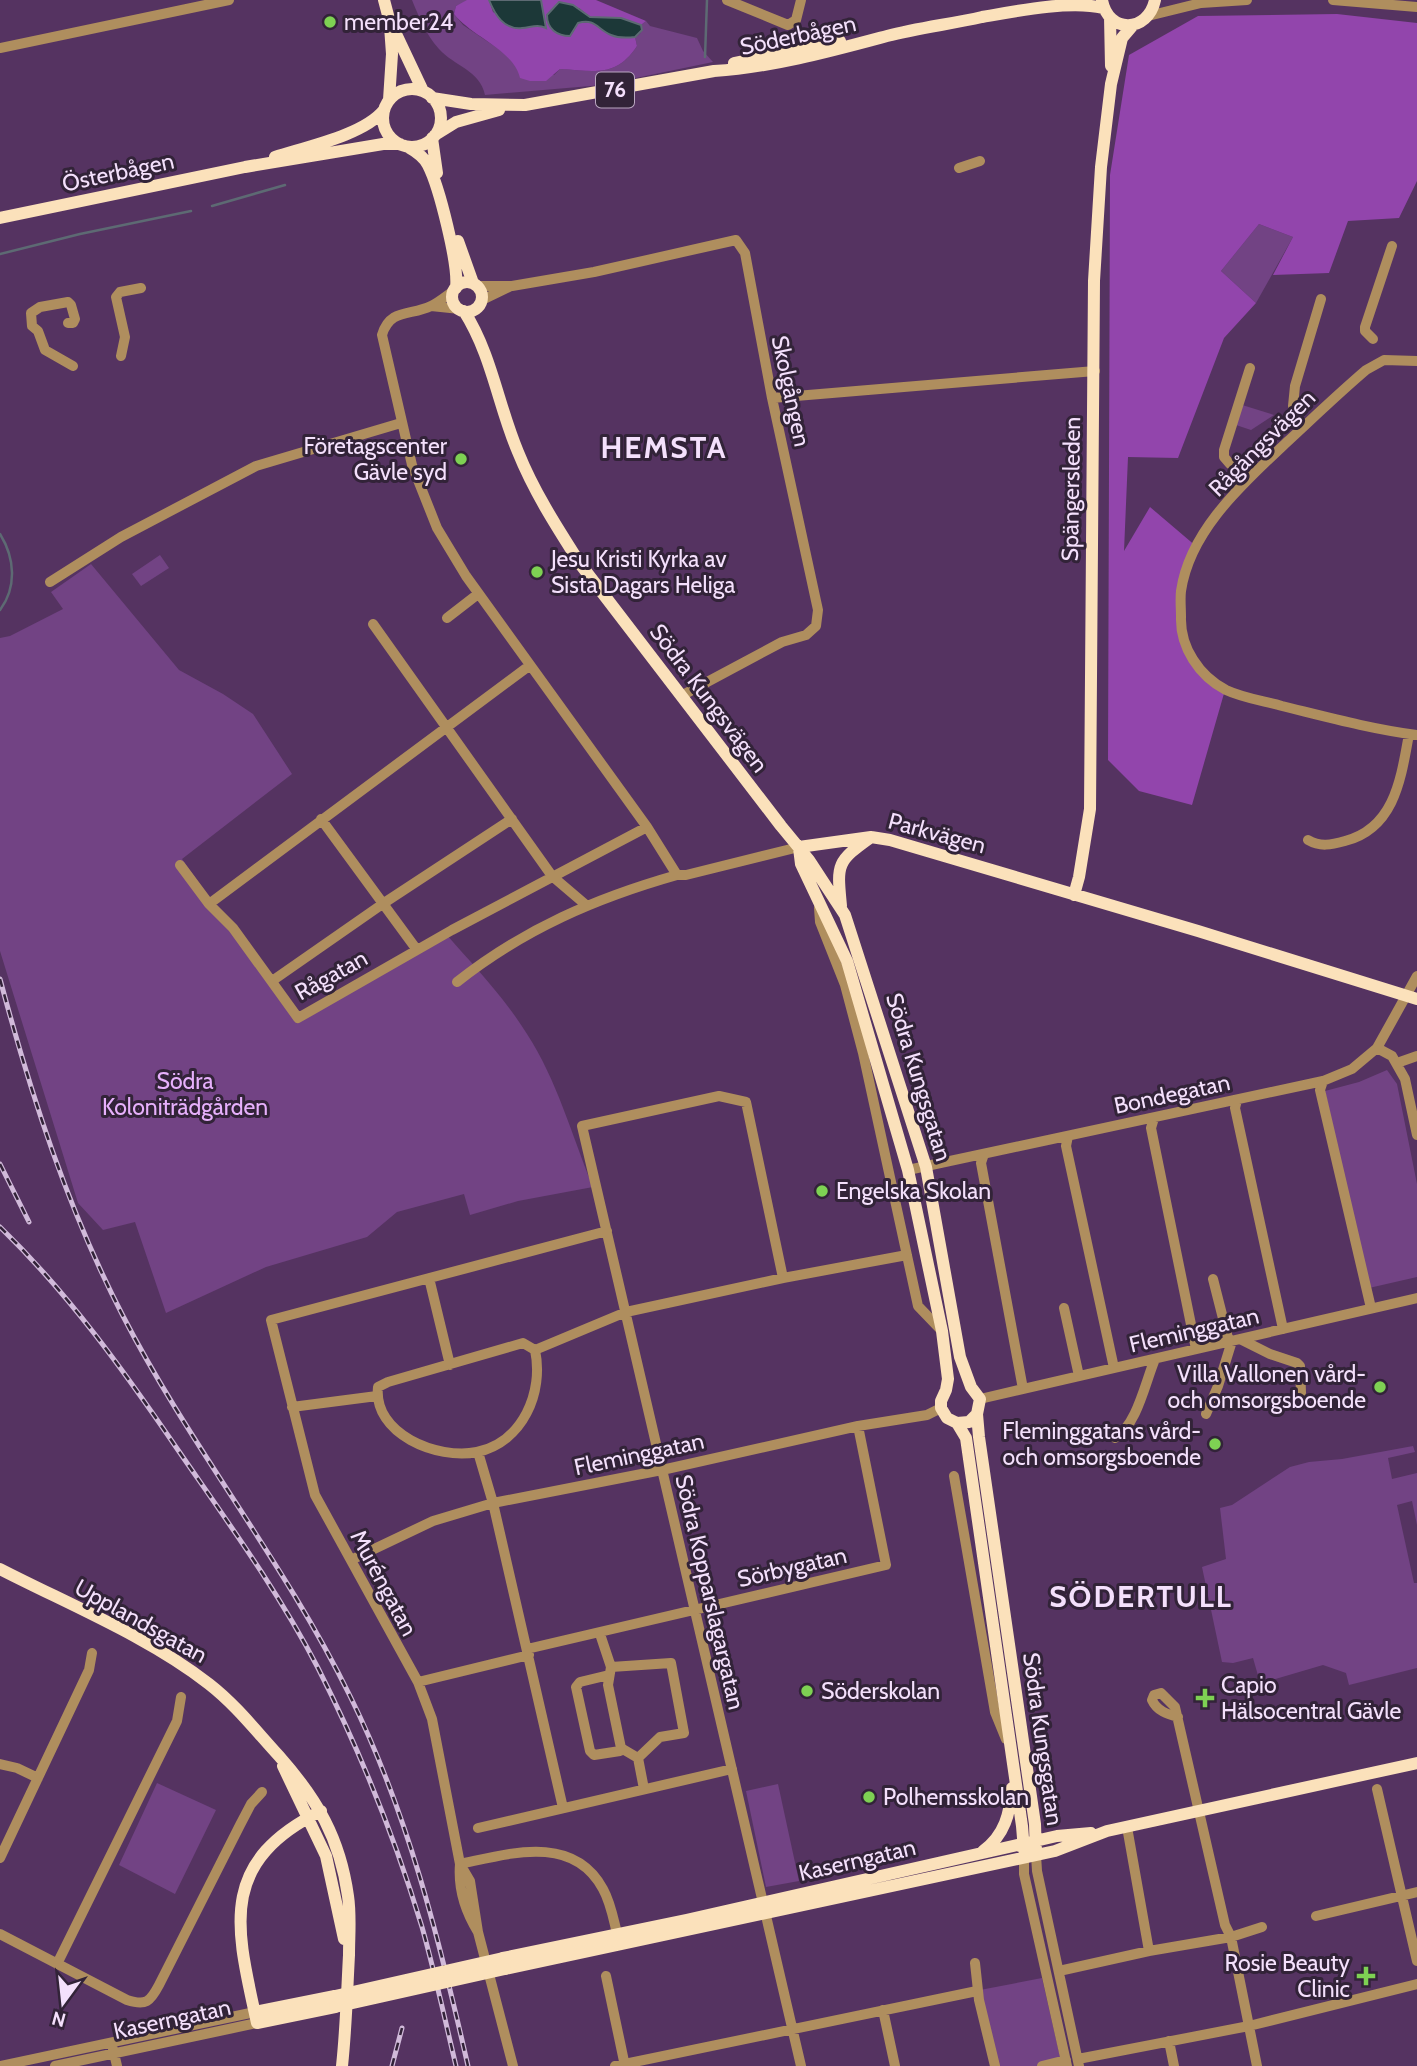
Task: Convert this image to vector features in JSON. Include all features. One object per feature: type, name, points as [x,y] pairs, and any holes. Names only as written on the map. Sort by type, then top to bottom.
[{"type":"main road","points":[[384,0],[389,19],[392,54],[386,130],[403,145],[420,154],[432,175],[453,253],[453,300],[462,310],[473,310],[481,302],[481,292],[475,284],[437,174],[434,136],[441,117],[439,109],[427,95],[389,19]]},
{"type":"main road","name":"Söderbågen","points":[[1037,6],[1053,0]]},
{"type":"main road","points":[[1133,25],[1148,16],[1155,0]]},
{"type":"main road","name":"Söderbågen","points":[[434,136],[456,122],[514,106],[714,71],[782,62],[890,36],[1037,6],[1080,4],[1105,9],[1116,22],[1133,25]]},
{"type":"main road","name":"Spängersleden","points":[[1105,9],[1111,84]]},
{"type":"main road","name":"Spängersleden","points":[[1074,895],[1090,809],[1090,567],[1096,255],[1101,167],[1111,84],[1122,38],[1133,25]]},
{"type":"main road","points":[[387,105],[401,90],[409,89],[427,95]]},
{"type":"main road","name":"Söderbågen","points":[[427,95],[471,104],[514,106]]},
{"type":"main road","name":"Österbågen","points":[[245,167],[355,130],[379,116],[387,105]]},
{"type":"main road","points":[[403,145],[421,145],[434,136]]},
{"type":"main road","name":"Österbågen","points":[[0,218],[245,167],[383,144],[403,145]]},
{"type":"main road","points":[[455,289],[465,282],[475,284]]},
{"type":"main road","name":"Södra Kungsvägen","points":[[481,302],[484,346]]},
{"type":"main road","name":"Södra Kungsvägen","points":[[462,310],[484,346],[518,452],[558,529],[581,565],[799,847]]},
{"type":"main road","points":[[842,909],[840,864],[871,837]]},
{"type":"main road","name":"Parkvägen","points":[[799,847],[871,837],[912,845],[1411,997]]},
{"type":"main road","name":"Södra Kungsgatan","points":[[799,847],[801,864],[847,961],[908,1170],[942,1331],[948,1379],[941,1408],[947,1418],[957,1423],[967,1438],[1012,1756],[1030,1856]]},
{"type":"main road","name":"Södra Kungsgatan","points":[[799,847],[842,909],[926,1167],[960,1357],[971,1387],[980,1399],[977,1414],[1035,1824],[1029,1842]]},
{"type":"main road","points":[[946,1390],[956,1385],[971,1387]]},
{"type":"main road","points":[[957,1423],[969,1422],[977,1414]]},
{"type":"main road","name":"Upplandsgatan","points":[[0,1569],[178,1661],[210,1685],[245,1717],[305,1786],[321,1811],[338,1853],[346,1886],[350,1918],[348,1956]]},
{"type":"main road","name":"Upplandsgatan","points":[[279,1756],[326,1856],[348,1956]]},
{"type":"main road","points":[[971,1856],[990,1846],[1004,1828],[1010,1804],[1012,1756]]},
{"type":"main road","name":"Kaserngatan","points":[[321,1811],[270,1844],[257,1862],[244,1891],[240,1934],[256,2017],[765,1908],[1055,1851],[1126,1827],[1417,1763]]},
{"type":"main road","name":"Kaserngatan","points":[[765,1908],[1029,1842],[1057,1836],[1107,1832]]},
{"type":"main road","points":[[342,2066],[348,1956]]},
{"type":"street","points":[[0,48],[229,0]]},
{"type":"street","points":[[727,0],[788,25],[796,20],[801,0]]},
{"type":"street","points":[[1148,16],[1201,3],[1247,0]]},
{"type":"street","points":[[1334,0],[1417,8]]},
{"type":"street","points":[[959,168],[980,161]]},
{"type":"street","name":"Skolgången","points":[[475,284],[512,286],[594,272],[736,240],[745,253],[772,398],[818,610],[816,626],[806,635],[782,642],[681,696]]},
{"type":"street","points":[[1373,339],[1365,331],[1365,327],[1392,246]]},
{"type":"street","name":"Skolgången","points":[[481,302],[512,286]]},
{"type":"street","points":[[121,356],[125,337],[116,297],[120,292],[141,288]]},
{"type":"street","points":[[455,289],[430,306],[398,315],[385,324],[382,335],[401,423],[414,471],[431,516],[466,576],[647,827],[677,875]]},
{"type":"street","points":[[1293,406],[1295,386],[1321,299]]},
{"type":"street","points":[[68,323],[73,323],[75,319],[68,302],[40,307],[31,313],[32,326],[38,331],[45,350],[73,366]]},
{"type":"street","points":[[430,306],[462,310]]},
{"type":"street","name":"Rågångsvägen","points":[[1308,840],[1318,845],[1331,845],[1368,833],[1393,800],[1413,735],[1329,718],[1225,690],[1202,670],[1186,648],[1181,625],[1181,590],[1197,547],[1238,488],[1366,370],[1384,360],[1417,361]]},
{"type":"street","points":[[1230,464],[1224,457],[1224,450],[1250,368]]},
{"type":"street","points":[[772,398],[1095,372]]},
{"type":"street","points":[[50,582],[121,537],[256,466],[401,423]]},
{"type":"street","points":[[447,618],[478,593]]},
{"type":"street","points":[[373,624],[552,876],[586,905]]},
{"type":"street","points":[[208,904],[529,666]]},
{"type":"street","points":[[321,818],[417,950]]},
{"type":"street","points":[[272,981],[512,819]]},
{"type":"street","name":"Rågatan","points":[[180,865],[208,904],[233,928],[298,1018],[552,876],[647,827]]},
{"type":"street","name":"Parkvägen","points":[[457,982],[553,920],[623,890],[799,847]]},
{"type":"street","name":"Södra Kungsgatan","points":[[818,897],[820,922],[845,985],[863,1053],[918,1306],[942,1331]]},
{"type":"street","name":"Bondegatan","points":[[908,1170],[1323,1081],[1352,1069],[1377,1048],[1411,997],[1417,976]]},
{"type":"street","points":[[1377,1048],[1392,1056],[1405,1079],[1417,1135]]},
{"type":"street","points":[[1397,1063],[1417,1056]]},
{"type":"street","points":[[1323,1081],[1320,1090],[1371,1308]]},
{"type":"street","name":"Södra Kopparslagargatan","points":[[783,1278],[746,1102],[719,1096],[582,1126],[801,2066]]},
{"type":"street","points":[[1237,1100],[1235,1108],[1283,1329]]},
{"type":"street","points":[[1154,1118],[1151,1128],[1196,1349]]},
{"type":"street","points":[[1068,1136],[1066,1146],[1114,1368]]},
{"type":"street","points":[[984,1154],[981,1163],[1023,1389]]},
{"type":"street","points":[[450,1365],[429,1278],[607,1231]]},
{"type":"street","points":[[535,1350],[626,1312],[906,1255]]},
{"type":"street","name":"Muréngatan","points":[[429,1278],[271,1320],[315,1495],[418,1682],[432,1719],[460,1864],[470,1881],[478,1932],[513,2066]]},
{"type":"street","points":[[1206,1414],[1234,1341],[1213,1279]]},
{"type":"street","name":"Fleminggatan","points":[[980,1399],[1417,1298]]},
{"type":"street","points":[[1064,1308],[1079,1376]]},
{"type":"street","points":[[1234,1341],[1297,1363],[1300,1366],[1301,1393]]},
{"type":"street","points":[[523,1343],[535,1350],[538,1363],[537,1388],[527,1416],[502,1440],[478,1452],[461,1454],[430,1450],[408,1438],[382,1413],[377,1396],[378,1387],[388,1381],[523,1343]]},
{"type":"street","points":[[1115,1438],[1132,1423],[1155,1359]]},
{"type":"street","points":[[292,1407],[377,1396]]},
{"type":"street","name":"Fleminggatan","points":[[351,1560],[433,1521],[493,1503],[662,1470],[858,1426],[927,1415],[941,1408]]},
{"type":"street","name":"Sörbygatan","points":[[418,1682],[694,1609],[886,1565],[858,1426]]},
{"type":"street","points":[[478,1452],[493,1503],[563,1808]]},
{"type":"street","name":"Södra Kungsgatan","points":[[954,1476],[995,1712],[1012,1756]]},
{"type":"street","points":[[600,1633],[610,1671],[608,1685],[621,1748],[638,1758],[644,1789]]},
{"type":"street","points":[[0,1858],[89,1670],[92,1653]]},
{"type":"street","points":[[621,1748],[620,1751],[601,1755],[594,1755],[590,1751],[576,1687],[580,1682],[610,1671],[671,1664],[684,1733],[660,1737],[638,1758]]},
{"type":"street","points":[[57,1964],[177,1721],[181,1697]]},
{"type":"street","points":[[1178,1717],[1225,1926],[1231,1937],[1257,2066]]},
{"type":"street","points":[[0,1764],[38,1777]]},
{"type":"street","points":[[478,1828],[732,1769]]},
{"type":"street","points":[[1377,1789],[1417,1961]]},
{"type":"street","points":[[0,1934],[127,2000],[145,2002],[152,1998],[251,1804],[262,1793]]},
{"type":"street","points":[[1126,1827],[1149,1951]]},
{"type":"street","points":[[460,1864],[524,1850],[551,1852],[573,1860],[590,1873],[604,1890],[619,1940]]},
{"type":"street","name":"Södra Kungsgatan","points":[[1030,1856],[1037,1871],[1078,2062]]},
{"type":"street","name":"Södra Kungsgatan","points":[[1030,1856],[1024,1874],[1066,2063]]},
{"type":"street","points":[[1316,1916],[1417,1892]]},
{"type":"street","points":[[1059,1971],[1149,1951],[1231,1937],[1262,1927]]},
{"type":"street","points":[[975,1963],[977,1991],[995,2066]]},
{"type":"street","points":[[607,1976],[621,2065],[977,1991]]},
{"type":"street","points":[[1078,2062],[1249,2026],[1417,1984]]},
{"type":"street","points":[[883,2010],[895,2066]]},
{"type":"street","name":"Kaserngatan","points":[[0,2066],[111,2042],[256,2017]]},
{"type":"street","name":"Kaserngatan","points":[[55,2066],[256,2017]]},
{"type":"street","points":[[1169,2041],[1174,2066]]},
{"type":"street","points":[[111,2042],[117,2066]]},
{"type":"street","points":[[1042,2066],[1066,2063]]},
{"type":"green space","points":[[412,0],[470,0],[456,6],[454,14],[463,25],[506,54],[518,67],[554,75],[560,69],[594,71],[612,68],[621,63],[637,46],[635,37],[640,34],[641,25],[646,21],[650,26],[697,38],[703,51],[713,62],[602,85],[485,95],[472,74],[434,44]]},
{"type":"green space","points":[[1259,224],[1293,237],[1256,303],[1221,271]]},
{"type":"green space","points":[[1239,404],[1274,415],[1251,430],[1233,424]]},
{"type":"green space","points":[[160,555],[169,568],[141,586],[132,574]]},
{"type":"green space","name":"Södra Koloniträdgården","points":[[91,564],[179,670],[253,714],[292,774],[182,859],[296,1019],[446,934],[509,1007],[538,1052],[556,1089],[593,1187],[518,1201],[470,1215],[464,1194],[397,1212],[367,1237],[266,1267],[166,1313],[135,1222],[103,1230],[78,1203],[0,951],[0,638],[10,636],[63,609],[51,592]]},
{"type":"green space","points":[[1387,1070],[1397,1084],[1417,1184],[1417,1277],[1369,1288],[1325,1091],[1359,1082]]},
{"type":"green space","points":[[1413,1446],[1415,1452],[1388,1458],[1392,1479],[1417,1473],[1417,1525],[1412,1501],[1397,1505],[1414,1583],[1417,1583],[1417,1668],[1349,1685],[1346,1673],[1323,1665],[1272,1680],[1261,1686],[1253,1658],[1233,1663],[1222,1662],[1202,1567],[1226,1559],[1220,1508],[1232,1505],[1290,1467]]},
{"type":"green space","points":[[157,1783],[216,1810],[175,1894],[119,1865]]},
{"type":"green space","points":[[778,1784],[799,1881],[766,1887],[746,1791]]},
{"type":"green space","points":[[1042,1978],[1061,2061],[1042,2066],[998,2066],[980,1990]]},
{"type":"shaded area","points":[[467,0],[489,0],[493,12],[522,28],[538,25],[546,27],[541,0],[596,0],[646,21],[641,25],[621,18],[590,17],[579,8],[550,11],[547,20],[573,32],[578,23],[593,22],[609,34],[635,37],[637,46],[629,56],[612,68],[594,71],[560,69],[546,81],[530,81],[520,78],[510,59],[454,14],[456,6]]},
{"type":"shaded area","points":[[489,0],[541,0],[546,28],[510,27],[497,16]]},
{"type":"shaded area","points":[[559,2],[573,5],[590,17],[621,18],[641,25],[642,30],[635,37],[620,37],[606,33],[592,23],[584,22],[578,23],[570,36],[561,35],[551,28],[547,20],[547,15]]},
{"type":"shaded area","points":[[1337,14],[1417,23],[1417,181],[1399,218],[1348,221],[1329,273],[1273,275],[1293,237],[1259,224],[1221,271],[1256,303],[1224,338],[1178,458],[1128,457],[1124,551],[1150,507],[1197,547],[1181,591],[1186,648],[1225,690],[1192,805],[1139,791],[1108,760],[1110,175],[1129,55],[1198,16]]},
{"type":"waterway","points":[[705,57],[707,0]]},
{"type":"waterway","points":[[212,206],[285,185]]},
{"type":"waterway","points":[[0,254],[191,211]]},
{"type":"waterway","points":[[0,534],[9,553],[12,572],[9,592],[0,610]]},
{"type":"railway","points":[[0,979],[52,1151],[103,1276],[178,1412],[297,1599],[371,1740],[420,1877],[468,2066]]},
{"type":"railway","points":[[0,1164],[29,1222]]},
{"type":"railway","points":[[0,1227],[49,1279],[116,1362],[251,1557],[303,1639],[376,1795],[412,1894],[427,1944],[456,2066]]},
{"type":"railway","points":[[392,2066],[402,2028]]},
{"type":"place","name":"member24","points":[[330,22]]},
{"type":"place","name":"Företagscenter Gävle syd","points":[[461,459]]},
{"type":"place","name":"Jesu Kristi Kyrka av Sista Dagars Heliga","points":[[537,572]]},
{"type":"place","name":"Engelska Skolan","points":[[822,1191]]},
{"type":"place","name":"Villa Vallonen vård- och omsorgsboende","points":[[1380,1387]]},
{"type":"place","name":"Fleminggatans vård- och omsorgsboende","points":[[1215,1444]]},
{"type":"place","name":"Söderskolan","points":[[807,1691]]},
{"type":"place","name":"Capio Hälsocentral Gävle","points":[[1205,1698]]},
{"type":"place","name":"Polhemsskolan","points":[[869,1797]]},
{"type":"place","name":"Rosie Beauty Clinic","points":[[1366,1976]]},
{"type":"district","name":"HEMSTA","points":[[664,448]]},
{"type":"district","name":"SÖDERTULL","points":[[1141,1597]]}]
